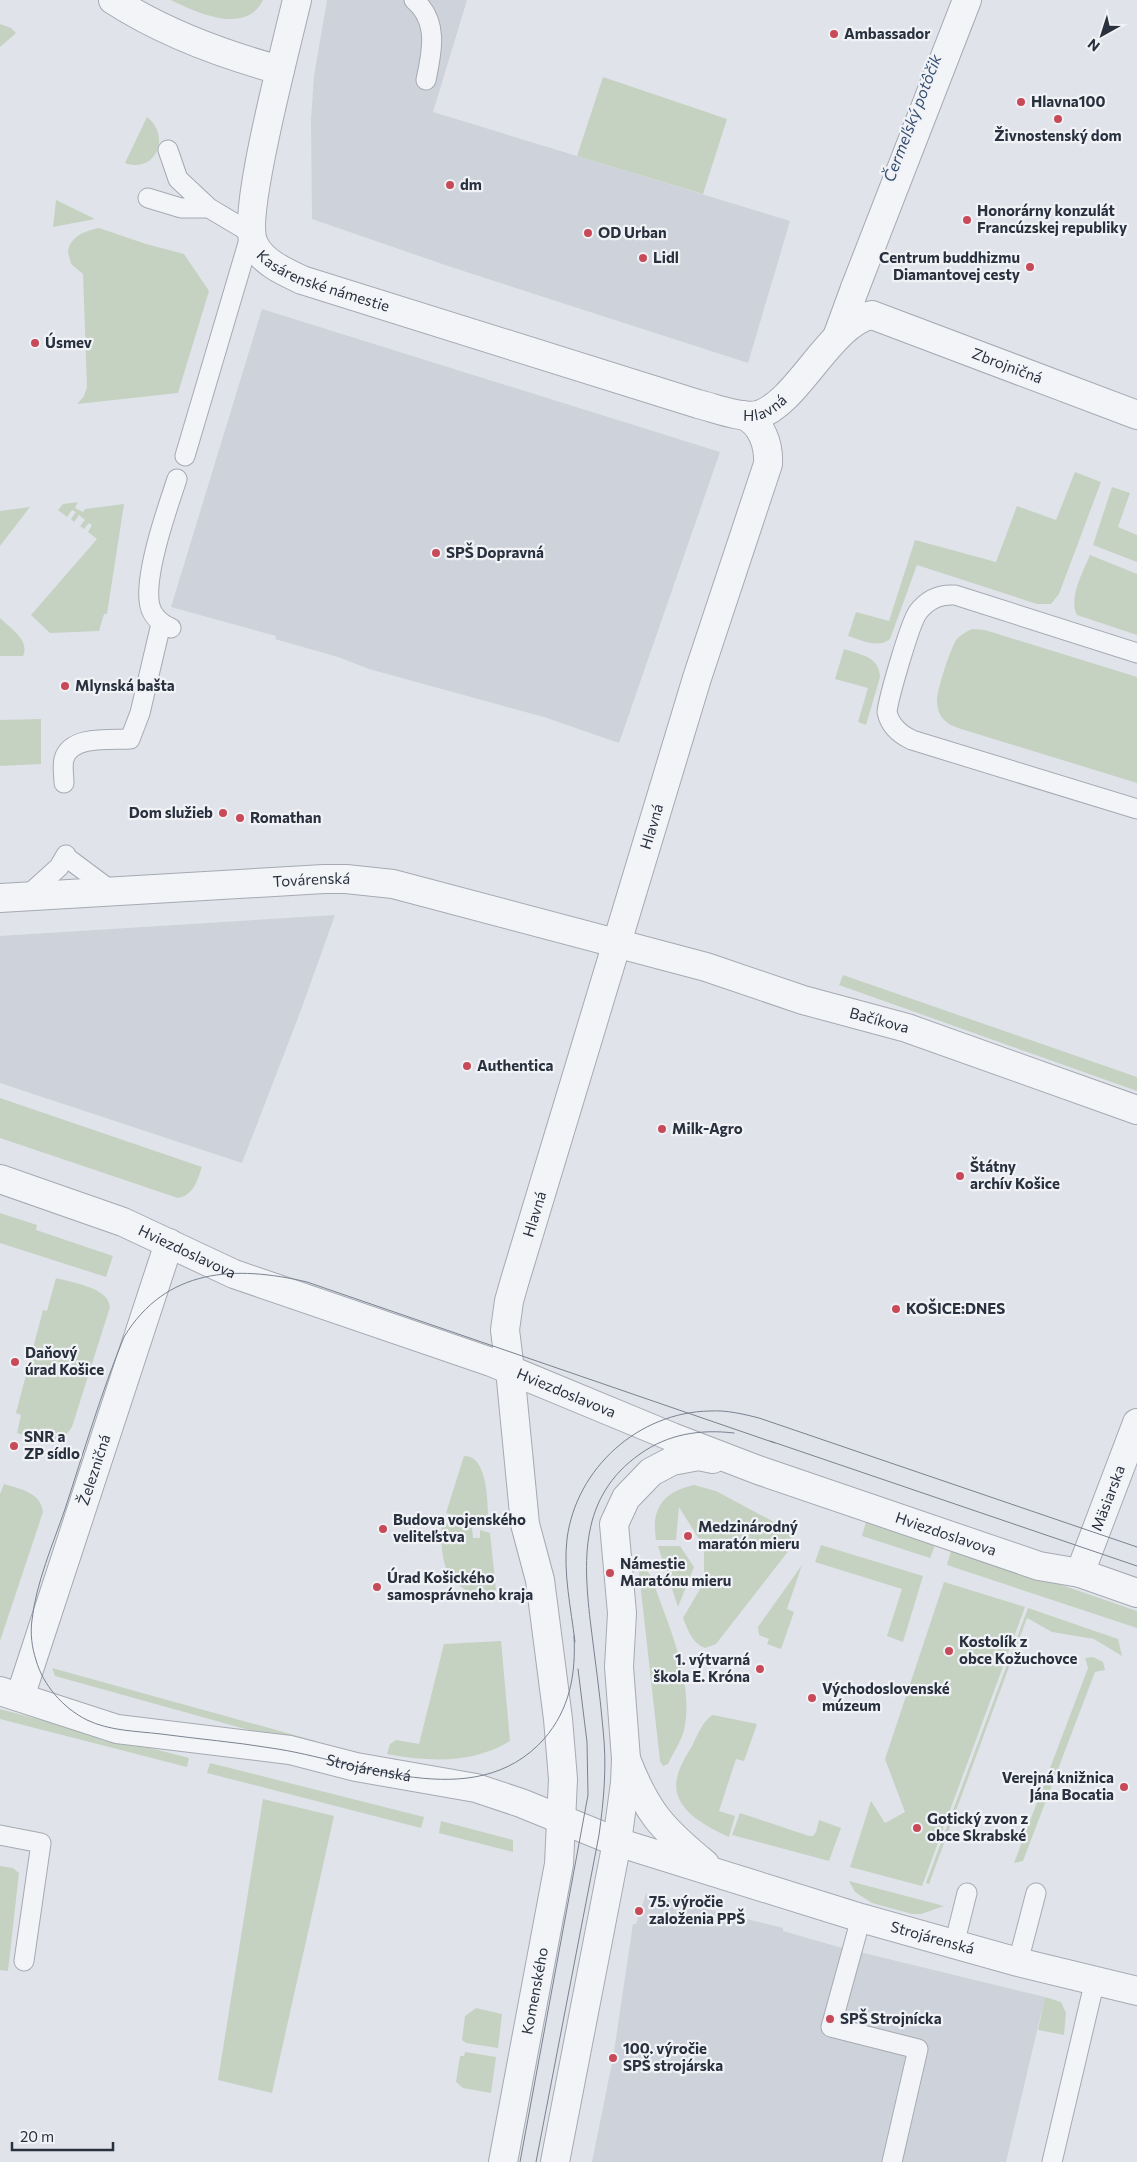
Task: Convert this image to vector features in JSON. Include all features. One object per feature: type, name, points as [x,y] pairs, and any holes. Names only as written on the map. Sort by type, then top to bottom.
[{"type":"street","points":[[113,0],[176,35],[235,58],[280,70]]},
{"type":"street","name":"Kasárenské námestie","points":[[297,0],[280,70],[255,195],[251,233],[258,252],[278,268],[302,280],[689,401],[743,414]]},
{"type":"street","points":[[859,302],[948,0]]},
{"type":"street","points":[[859,302],[967,0]]},
{"type":"street","name":"Hlavná","points":[[743,414],[758,415],[774,406],[835,341],[859,320],[859,302]]},
{"type":"street","name":"Zbrojničná","points":[[859,302],[1137,415]]},
{"type":"street","name":"Hlavná","points":[[510,1370],[506,1330],[509,1301],[697,678],[768,464],[767,449],[762,432],[754,420],[743,414]]},
{"type":"street","name":"Továrenská","points":[[0,898],[314,879],[364,880],[431,893],[617,943]]},
{"type":"street","name":"Bačíkova","points":[[617,943],[706,967],[803,1000],[907,1028],[1137,1110]]},
{"type":"street","name":"Hviezdoslavova","points":[[0,1179],[123,1222],[234,1274],[415,1334],[510,1370],[672,1437],[758,1470],[1038,1566],[1080,1574],[1137,1593]]},
{"type":"street","name":"Železničná","points":[[10,1694],[169,1243]]},
{"type":"street","points":[[510,1370],[525,1524],[540,1580],[558,1719],[562,1778],[562,1820]]},
{"type":"street","name":"Mäsiarska","points":[[1080,1574],[1137,1424]]},
{"type":"street","points":[[554,2162],[617,1842],[625,1783],[626,1759],[619,1667],[622,1613],[614,1524],[620,1508],[641,1480],[672,1461],[699,1456],[758,1470]]},
{"type":"street","name":"Strojárenská","points":[[10,1694],[117,1729],[290,1750],[356,1767],[476,1788],[521,1803],[617,1842],[861,1918],[1018,1962],[1137,1991]]},
{"type":"street","name":"Strojárenská","points":[[626,1759],[639,1792],[653,1815],[668,1832],[706,1865],[728,1876]]},
{"type":"street","name":"Komenského","points":[[503,2162],[559,1864],[562,1820]]},
{"type":"lane","points":[[414,0],[426,15],[432,30],[433,46],[426,80]]},
{"type":"lane","points":[[168,150],[178,179],[209,208],[251,233],[185,456]]},
{"type":"lane","points":[[148,198],[181,208],[209,208]]},
{"type":"lane","points":[[64,783],[65,758],[74,746],[90,741],[130,739],[140,713],[167,626],[154,615],[149,600],[151,571],[178,479]]},
{"type":"lane","points":[[1137,653],[955,595],[944,594],[927,603],[915,617],[887,712],[890,721],[897,730],[912,740],[1137,809]]},
{"type":"lane","points":[[27,896],[59,867],[66,856],[113,892]]},
{"type":"lane","points":[[0,1835],[40,1843],[24,1961]]},
{"type":"lane","points":[[954,1945],[967,1893]]},
{"type":"lane","points":[[1018,1962],[1036,1893]]},
{"type":"lane","points":[[861,1918],[832,2027],[918,2049],[892,2162]]},
{"type":"lane","points":[[1052,2162],[1095,1980]]},
{"type":"shaded area","name":"OD Urban","points":[[327,0],[467,0],[433,112],[790,221],[748,363],[451,267],[312,219],[311,120],[314,76]]},
{"type":"shaded area","name":"SPŠ Dopravná","points":[[262,309],[720,452],[619,743],[544,717],[369,669],[338,657],[275,639],[276,636],[171,607]]},
{"type":"shaded area","points":[[335,915],[301,1010],[242,1163],[0,1083],[0,936]]},
{"type":"shaded area","name":"SPŠ Strojnícka","points":[[646,1894],[783,1928],[783,1931],[835,1946],[1045,1997],[1006,2162],[592,2162],[613,2058],[633,1924],[636,1924]]},
{"type":"green space","points":[[171,0],[263,0],[255,11],[245,17],[233,19],[206,15]]},
{"type":"green space","points":[[0,24],[11,28],[16,33],[0,47]]},
{"type":"green space","points":[[603,77],[727,119],[703,194],[577,156]]},
{"type":"green space","points":[[147,117],[154,125],[158,134],[157,152],[152,159],[145,163],[136,165],[125,163]]},
{"type":"green space","points":[[56,200],[95,219],[53,227]]},
{"type":"green space","points":[[99,228],[146,244],[184,254],[209,291],[178,393],[77,404],[84,396],[87,387],[83,274],[71,264],[68,252],[69,246],[75,238]]},
{"type":"green space","points":[[1075,472],[1101,482],[1059,594],[1051,604],[1037,604],[917,565],[890,639],[875,644],[848,636],[856,612],[889,621],[915,540],[996,562],[1017,506],[1056,520]]},
{"type":"green space","points":[[1112,487],[1130,493],[1118,527],[1137,535],[1137,562],[1093,545]]},
{"type":"green space","points":[[78,502],[75,508],[83,512],[85,509],[124,504],[107,614],[104,614],[99,631],[50,633],[31,615],[97,539],[88,532],[92,525],[89,523],[84,529],[80,526],[85,520],[79,515],[74,522],[71,519],[76,512],[72,510],[67,517],[58,510],[63,504]]},
{"type":"green space","points":[[30,507],[0,546],[0,511]]},
{"type":"green space","points":[[1090,555],[1137,574],[1137,635],[1077,615],[1074,601],[1075,593]]},
{"type":"green space","points":[[0,618],[22,640],[24,645],[23,656],[0,656]]},
{"type":"green space","points":[[972,629],[985,630],[1137,677],[1137,783],[958,728],[946,722],[939,712],[937,703],[941,681],[956,640]]},
{"type":"green space","points":[[844,649],[873,660],[879,670],[880,677],[866,725],[858,722],[868,688],[835,679]]},
{"type":"green space","points":[[41,719],[41,764],[0,766],[0,720]]},
{"type":"green space","points":[[843,975],[1137,1077],[1137,1091],[839,985]]},
{"type":"green space","points":[[0,1098],[202,1167],[191,1191],[178,1198],[0,1138]]},
{"type":"green space","points":[[0,1213],[37,1225],[36,1230],[113,1256],[106,1277],[0,1243]]},
{"type":"green space","points":[[56,1278],[97,1290],[108,1300],[110,1307],[72,1427],[62,1440],[50,1443],[17,1433],[21,1415],[16,1413],[43,1310],[47,1311]]},
{"type":"green space","points":[[464,1456],[472,1458],[482,1472],[487,1494],[489,1523],[446,1513]]},
{"type":"green space","points":[[4,1484],[29,1492],[38,1500],[43,1512],[0,1641],[0,1494]]},
{"type":"green space","points":[[694,1485],[716,1491],[789,1530],[793,1543],[716,1644],[705,1648],[694,1639],[683,1618],[704,1582],[704,1547],[679,1507],[676,1540],[656,1540],[655,1529],[655,1519],[661,1503],[674,1492]]},
{"type":"green space","points":[[867,1518],[936,1543],[930,1558],[862,1536]]},
{"type":"green space","points":[[443,1522],[472,1528],[473,1538],[480,1538],[480,1530],[490,1533],[496,1590],[479,1600],[458,1584],[449,1574],[442,1546],[441,1529]]},
{"type":"green space","points":[[821,1545],[923,1576],[903,1642],[887,1636],[902,1589],[815,1562]]},
{"type":"green space","points":[[658,1546],[680,1546],[694,1567],[678,1607]]},
{"type":"green space","points":[[952,1547],[1137,1611],[1137,1628],[947,1565]]},
{"type":"green space","points":[[802,1565],[787,1609],[794,1612],[781,1649],[767,1644],[769,1639],[759,1635],[758,1627]]},
{"type":"green space","points":[[642,1568],[652,1578],[671,1631],[682,1669],[685,1688],[684,1730],[668,1764],[663,1766],[660,1761],[639,1573]]},
{"type":"green space","points":[[944,1582],[1025,1607],[922,1886],[850,1867],[871,1801],[885,1823],[905,1812],[885,1759]]},
{"type":"green space","points":[[1028,1608],[1118,1639],[1122,1656],[1094,1639],[1052,1632],[1027,1618],[929,1884],[926,1883]]},
{"type":"green space","points":[[501,1641],[510,1741],[481,1754],[450,1759],[419,1759],[387,1754],[390,1744],[396,1740],[419,1744],[444,1644]]},
{"type":"green space","points":[[1093,1657],[1103,1662],[1105,1670],[1095,1672],[1023,1861],[1014,1863],[1088,1668],[1085,1658]]},
{"type":"green space","points":[[52,1668],[316,1741],[315,1744],[260,1733],[55,1676]]},
{"type":"green space","points":[[0,1709],[75,1729],[104,1741],[139,1745],[189,1758],[187,1767],[0,1719]]},
{"type":"green space","points":[[713,1715],[757,1724],[744,1761],[736,1759],[719,1811],[735,1816],[729,1837],[692,1815],[679,1799],[676,1789],[678,1774],[683,1762],[703,1724]]},
{"type":"green space","points":[[210,1763],[424,1817],[421,1828],[207,1773]]},
{"type":"green space","points":[[263,1799],[334,1816],[272,2093],[218,2080]]},
{"type":"green space","points":[[740,1813],[809,1836],[813,1836],[816,1832],[819,1820],[841,1828],[829,1861],[732,1835]]},
{"type":"green space","points":[[441,1821],[513,1840],[513,1852],[439,1833]]},
{"type":"green space","points":[[0,1866],[13,1868],[19,1873],[8,1971],[0,1970]]},
{"type":"green space","points":[[849,1881],[944,1906],[921,1914],[912,1914],[872,1903],[855,1892]]},
{"type":"green space","points":[[1045,1997],[1061,2002],[1066,2013],[1064,2035],[1038,2030]]},
{"type":"green space","points":[[476,2008],[502,2014],[498,2048],[466,2043],[462,2040],[465,2016]]},
{"type":"green space","points":[[465,2052],[496,2057],[491,2093],[463,2088],[456,2082],[460,2056],[464,2056]]},
{"type":"tram line","points":[[574,1636],[574,1664],[570,1690],[560,1716],[544,1739],[516,1762],[484,1775],[450,1779],[414,1777],[271,1748],[123,1730],[96,1724],[70,1709],[49,1687],[36,1660],[31,1630],[34,1606],[41,1578],[100,1401],[124,1337],[141,1314],[160,1297],[181,1285],[204,1277],[254,1274],[307,1282],[775,1443]]},
{"type":"tram line","points":[[575,1642],[568,1590],[566,1552],[573,1513],[583,1489],[597,1468],[615,1449],[636,1433],[659,1421],[684,1414],[723,1411],[759,1418],[1137,1547]]},
{"type":"tram line","points":[[536,2162],[599,1835],[604,1795],[604,1742],[588,1602],[587,1555],[590,1532],[596,1510],[605,1490],[620,1471],[640,1454],[662,1442],[685,1435],[709,1432],[734,1433]]},
{"type":"tram line","points":[[770,1441],[1137,1566]]},
{"type":"tram line","points":[[520,2162],[588,1795],[587,1742],[578,1669]]},
{"type":"place","name":"Ambassador","points":[[834,34]]},
{"type":"place","name":"Hlavna100","points":[[1021,102]]},
{"type":"place","name":"Živnostenský dom","points":[[1058,119]]},
{"type":"place","name":"dm","points":[[450,185]]},
{"type":"place","name":"Honorárny konzulát Francúzskej republiky","points":[[967,220]]},
{"type":"place","name":"OD Urban","points":[[588,233]]},
{"type":"place","name":"Lidl","points":[[643,258]]},
{"type":"place","name":"Centrum buddhizmu Diamantovej cesty","points":[[1030,267]]},
{"type":"place","name":"Úsmev","points":[[35,343]]},
{"type":"place","name":"SPŠ Dopravná","points":[[436,553]]},
{"type":"place","name":"Mlynská bašta","points":[[65,686]]},
{"type":"place","name":"Dom služieb","points":[[223,813]]},
{"type":"place","name":"Romathan","points":[[240,818]]},
{"type":"place","name":"Authentica","points":[[467,1066]]},
{"type":"place","name":"Milk-Agro","points":[[662,1129]]},
{"type":"place","name":"Štátny archív Košice","points":[[960,1176]]},
{"type":"place","name":"KOŠICE:DNES","points":[[896,1309]]},
{"type":"place","name":"Daňový úrad Košice","points":[[15,1362]]},
{"type":"place","name":"SNR a ZP sídlo","points":[[14,1446]]},
{"type":"place","name":"Budova vojenského veliteľstva","points":[[383,1529]]},
{"type":"place","name":"Medzinárodný maratón mieru","points":[[688,1536]]},
{"type":"place","name":"Námestie Maratónu mieru","points":[[610,1573]]},
{"type":"place","name":"Úrad Košického samosprávneho kraja","points":[[377,1587]]},
{"type":"place","name":"Kostolík z obce Kožuchovce","points":[[949,1651]]},
{"type":"place","name":"1. výtvarná škola E. Króna","points":[[760,1669]]},
{"type":"place","name":"Východoslovenské múzeum","points":[[812,1698]]},
{"type":"place","name":"Verejná knižnica Jána Bocatia","points":[[1124,1787]]},
{"type":"place","name":"Gotický zvon z obce Skrabské","points":[[917,1828]]},
{"type":"place","name":"75. výročie založenia PPŠ","points":[[639,1911]]},
{"type":"place","name":"SPŠ Strojnícka","points":[[830,2019]]},
{"type":"place","name":"100. výročie SPŠ strojárska","points":[[613,2058]]},
{"type":"water label","name":"Čermeľský potôčik","points":[[912,118]]}]
